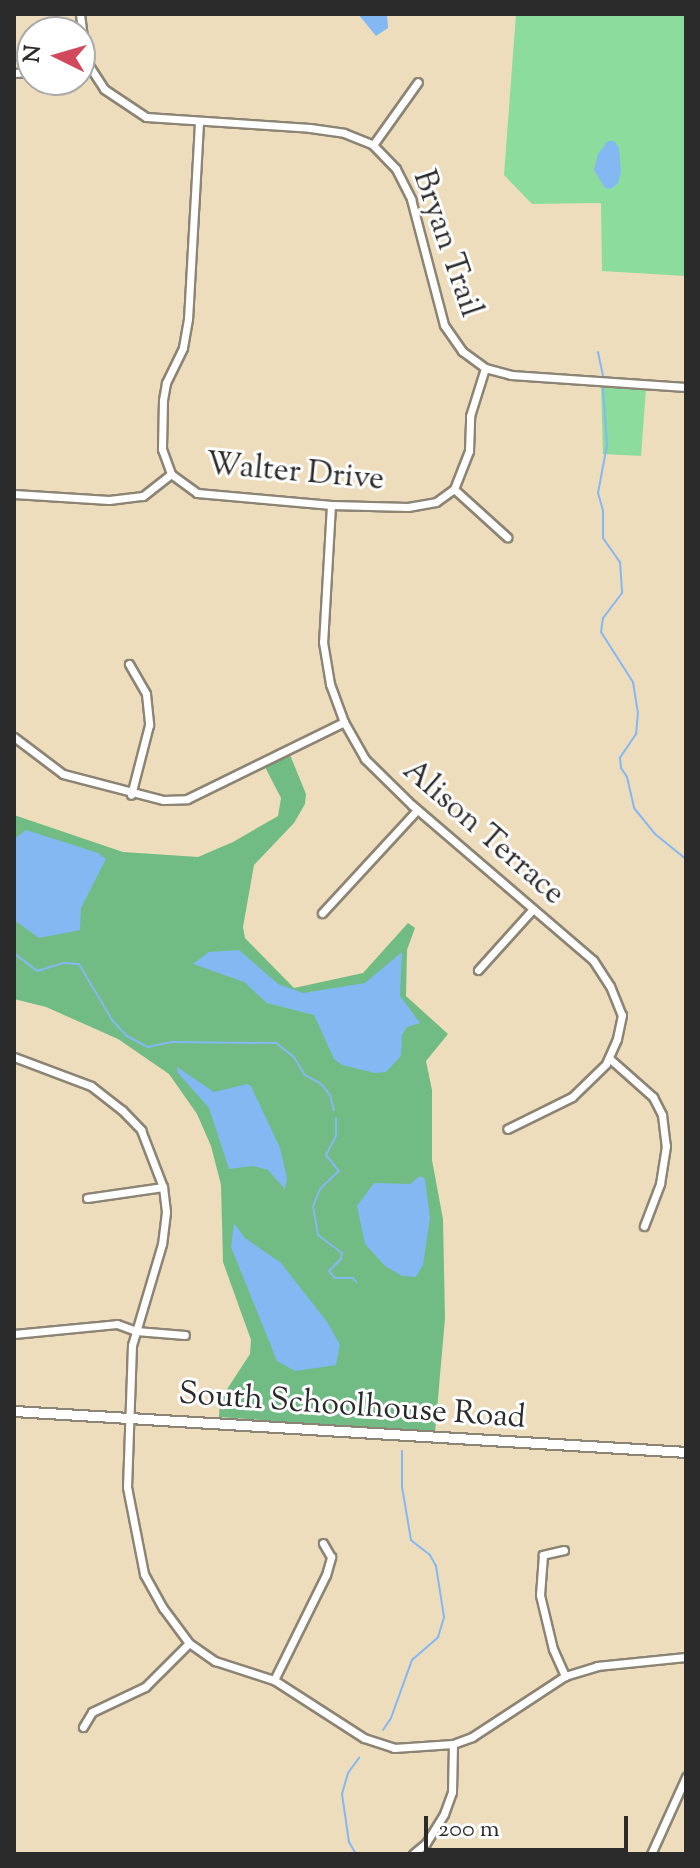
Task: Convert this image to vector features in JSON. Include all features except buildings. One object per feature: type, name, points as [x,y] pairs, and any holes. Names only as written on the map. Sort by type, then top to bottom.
[{"type":"street","name":"Bryan Trail","points":[[96,78],[104,89],[146,117],[199,123],[310,128],[344,133],[373,145],[396,169],[411,199],[444,325],[462,351],[485,368]]},
{"type":"street","points":[[373,145],[418,82]]},
{"type":"street","name":"Walter Drive","points":[[199,123],[188,319],[183,348],[166,383],[163,400],[162,449],[171,474],[197,493],[331,505],[408,507],[436,502],[454,489]]},
{"type":"street","points":[[507,537],[454,489],[469,451],[470,416],[485,368],[511,375],[686,387]]},
{"type":"street","points":[[14,494],[109,500],[143,496],[171,474]]},
{"type":"street","name":"Alison Terrace","points":[[331,505],[323,642],[330,684],[344,722],[365,759],[417,810],[593,960],[610,986],[622,1015],[609,1058],[572,1097],[507,1129]]},
{"type":"street","points":[[129,664],[146,694],[149,725],[131,795]]},
{"type":"street","points":[[14,737],[63,774],[131,795],[163,800],[187,799],[344,722]]},
{"type":"street","points":[[322,913],[417,810]]},
{"type":"street","points":[[478,970],[533,909]]},
{"type":"street","points":[[14,1057],[91,1086],[122,1110],[141,1130],[163,1187],[166,1212],[162,1244],[136,1331],[130,1391],[132,1418],[127,1487],[144,1574],[163,1608],[189,1643],[215,1661],[274,1680],[364,1738],[394,1748],[453,1744],[492,1727],[565,1676],[610,1664],[686,1657]]},
{"type":"street","points":[[609,1058],[653,1097],[662,1115],[666,1146],[660,1184],[644,1226]]},
{"type":"street","points":[[87,1198],[163,1187]]},
{"type":"street","points":[[14,1334],[117,1324],[136,1331],[185,1335]]},
{"type":"street","name":"South Schoolhouse Road","points":[[14,1411],[686,1452]]},
{"type":"street","points":[[274,1680],[326,1575],[331,1557],[323,1543]]},
{"type":"street","points":[[564,1550],[543,1555],[540,1595],[553,1649],[565,1676]]},
{"type":"street","points":[[83,1727],[92,1712],[145,1687],[189,1643]]},
{"type":"street","points":[[413,1854],[432,1834],[452,1792],[453,1744]]},
{"type":"street","points":[[651,1854],[686,1777]]},
{"type":"green space","points":[[516,14],[686,14],[686,276],[602,271],[601,203],[532,204],[504,175]]},
{"type":"green space","points":[[601,386],[646,389],[641,456],[603,454]]},
{"type":"green space","points":[[290,755],[306,794],[305,804],[294,823],[254,865],[243,927],[245,938],[294,988],[363,973],[408,923],[415,928],[407,950],[406,996],[448,1034],[426,1061],[432,1090],[432,1160],[443,1219],[445,1318],[435,1433],[219,1417],[220,1400],[250,1354],[251,1340],[223,1262],[221,1185],[211,1146],[197,1114],[169,1074],[118,1039],[46,1007],[14,999],[14,815],[123,852],[198,857],[233,842],[278,816],[281,798],[265,767]]},
{"type":"water","points":[[358,14],[387,14],[388,28],[376,36]]},
{"type":"water","points":[[608,141],[614,141],[619,148],[621,172],[618,183],[611,189],[605,188],[594,170],[598,154]]},
{"type":"water","points":[[26,830],[98,853],[106,859],[81,908],[80,930],[39,938],[14,920],[14,839]]},
{"type":"water","points":[[239,950],[278,984],[303,993],[365,983],[402,952],[400,996],[420,1023],[407,1027],[402,1035],[401,1056],[386,1072],[375,1073],[342,1065],[334,1059],[314,1015],[267,1003],[244,982],[193,964],[209,952]]},
{"type":"water","points":[[177,1067],[214,1092],[247,1084],[251,1086],[280,1148],[287,1178],[285,1189],[268,1170],[253,1166],[229,1169],[209,1108],[178,1073]]},
{"type":"water","points":[[420,1176],[425,1179],[430,1218],[423,1265],[416,1277],[402,1276],[385,1266],[365,1244],[357,1206],[374,1183],[410,1184]]},
{"type":"water","points":[[234,1223],[245,1238],[281,1263],[328,1323],[340,1345],[336,1365],[295,1371],[277,1361],[231,1247]]},
{"type":"waterway","points":[[598,352],[603,376]]},
{"type":"waterway","points":[[603,387],[607,445],[598,493],[603,510],[603,538],[620,562],[622,593],[603,618],[601,632],[633,682],[638,712],[636,734],[620,758],[621,768],[627,777],[634,808],[655,834],[686,859]]},
{"type":"waterway","points":[[14,953],[37,971],[63,963],[79,964],[112,1020],[127,1036],[148,1047],[172,1042],[276,1043],[294,1057],[305,1075],[321,1084],[330,1095],[334,1111]]},
{"type":"waterway","points":[[336,1118],[336,1136],[326,1155],[339,1171],[320,1189],[313,1206],[318,1235],[342,1253],[341,1259],[329,1271],[335,1278],[353,1278],[356,1282]]},
{"type":"waterway","points":[[383,1730],[391,1718],[412,1660],[438,1637],[444,1617],[436,1566],[430,1555],[411,1540],[402,1487],[402,1451]]},
{"type":"waterway","points":[[356,1854],[349,1842],[342,1794],[348,1773],[359,1758]]}]
